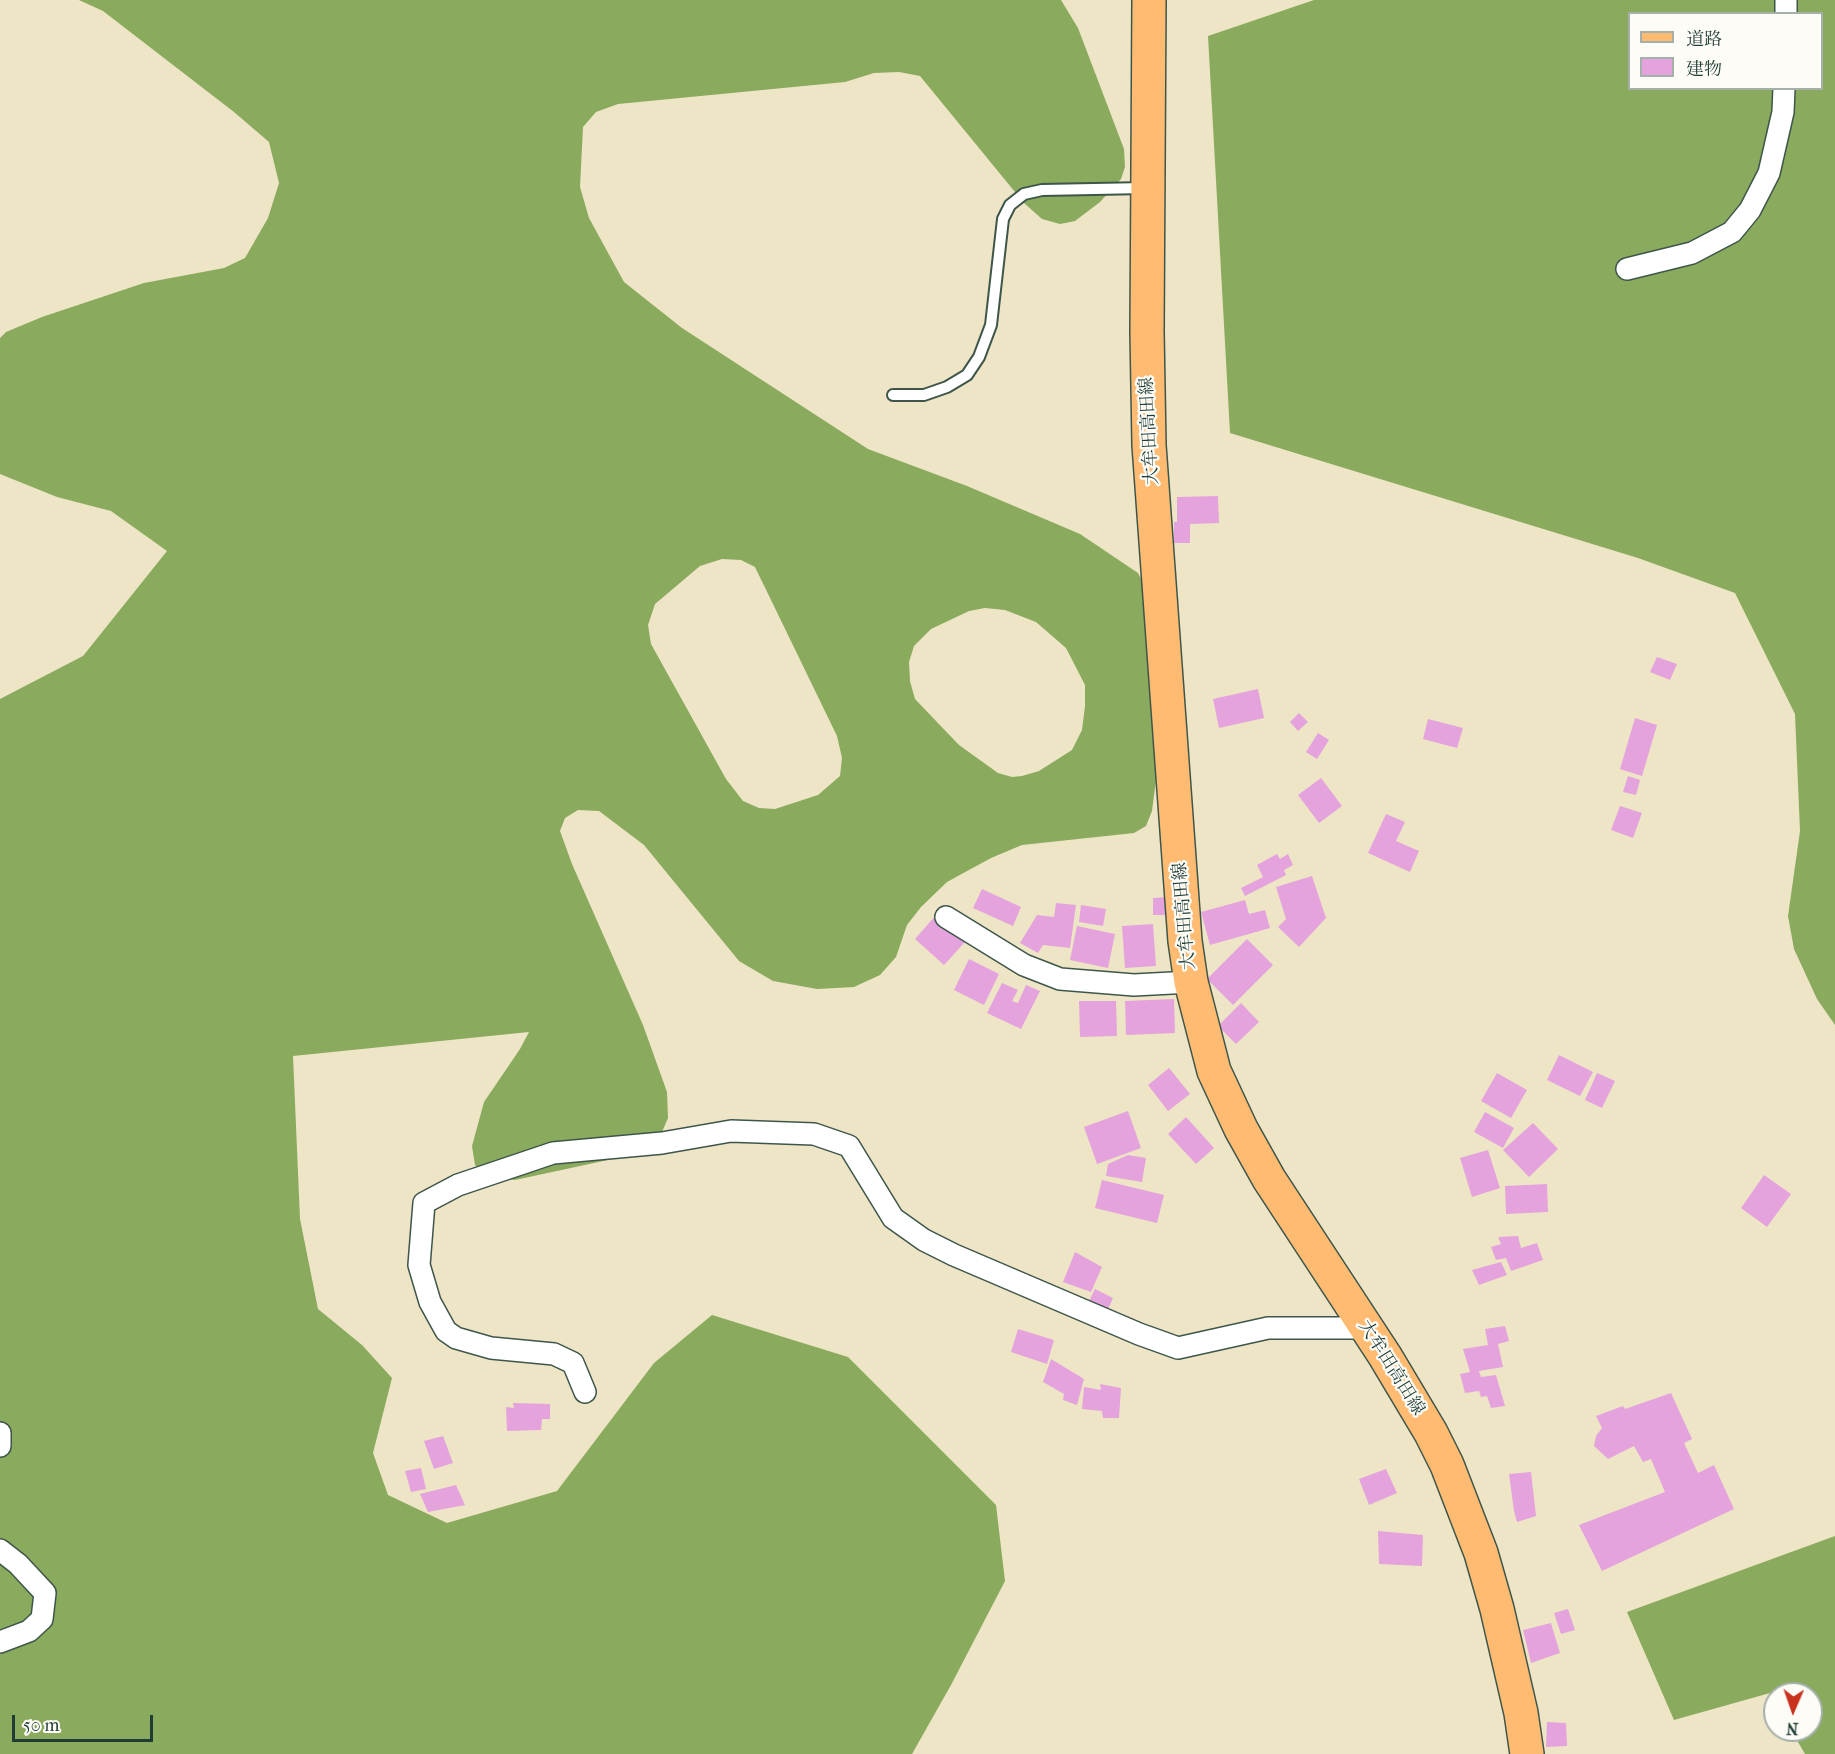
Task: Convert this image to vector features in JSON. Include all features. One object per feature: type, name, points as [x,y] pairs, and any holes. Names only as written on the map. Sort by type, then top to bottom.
[{"type":"main road","name":"大牟田高田線","points":[[1149,0],[1147,331],[1149,445],[1185,941],[1191,982],[1214,1071],[1241,1129],[1269,1179],[1385,1356],[1431,1433],[1468,1516],[1497,1609],[1521,1713],[1527,1754]]},
{"type":"street","points":[[1627,269],[1692,253],[1732,232],[1750,210],[1769,173],[1783,112],[1784,90]]},
{"type":"street","points":[[946,917],[1024,965],[1060,979],[1134,985],[1191,982]]},
{"type":"street","points":[[585,1392],[573,1364],[554,1354],[491,1348],[456,1338],[446,1331],[430,1302],[418,1265],[424,1203],[458,1185],[553,1153],[662,1143],[731,1131],[814,1134],[849,1146],[893,1218],[924,1240],[997,1274],[1139,1334],[1178,1348],[1268,1328],[1366,1328]]},
{"type":"street","points":[[0,1433],[0,1446]]},
{"type":"street","points":[[0,1550],[18,1564],[45,1593],[42,1619],[29,1631],[0,1642]]},
{"type":"lane","points":[[893,395],[924,395],[947,387],[968,375],[979,357],[991,325],[1003,219],[1010,205],[1024,194],[1042,190],[1149,188]]},
{"type":"green space","points":[[79,0],[1061,0],[1078,28],[1124,149],[1125,167],[1121,179],[1100,202],[1075,221],[1060,224],[1042,219],[1024,203],[920,76],[899,72],[874,73],[845,82],[618,104],[596,112],[583,127],[580,187],[589,218],[624,282],[682,328],[868,449],[967,486],[1080,534],[1138,573],[1146,589],[1150,625],[1156,780],[1152,811],[1146,826],[1134,833],[1022,845],[991,858],[947,882],[921,907],[907,925],[896,957],[880,975],[854,987],[817,989],[773,981],[739,961],[644,845],[599,811],[578,810],[565,818],[560,831],[572,864],[643,1025],[667,1092],[668,1118],[662,1132],[645,1152],[515,1180],[486,1177],[475,1165],[472,1146],[484,1102],[529,1032],[293,1056],[300,1219],[318,1309],[362,1345],[392,1378],[373,1453],[388,1495],[447,1523],[557,1491],[654,1363],[712,1315],[848,1357],[996,1505],[1005,1581],[912,1754],[0,1754],[0,699],[83,656],[167,551],[111,511],[57,497],[0,474],[0,338],[6,332],[42,317],[144,283],[224,268],[245,258],[268,218],[279,183],[269,142],[234,112],[103,11]],"holes":[[[722,559],[741,560],[755,567],[837,736],[842,758],[840,776],[818,795],[775,809],[759,808],[743,801],[726,779],[651,644],[648,625],[655,604],[700,566]],[[985,608],[1005,610],[1036,622],[1066,648],[1085,685],[1082,730],[1072,750],[1039,771],[1022,776],[1012,777],[998,773],[959,745],[915,699],[910,681],[909,662],[914,646],[931,629],[969,611]]]},
{"type":"green space","points":[[1314,0],[1835,0],[1835,1025],[1817,999],[1794,949],[1788,916],[1800,831],[1795,714],[1735,593],[1638,558],[1230,433],[1208,36]]},
{"type":"green space","points":[[1835,1536],[1835,1754],[1805,1754],[1798,1742],[1823,1742],[1823,1682],[1763,1682],[1763,1695],[1674,1720],[1627,1612]]},
{"type":"building","points":[[1218,496],[1219,523],[1190,524],[1190,543],[1174,543],[1177,497]]},
{"type":"building","points":[[1657,657],[1677,664],[1670,680],[1650,672]]},
{"type":"building","points":[[1258,689],[1264,718],[1219,728],[1213,699]]},
{"type":"building","points":[[1299,713],[1308,722],[1298,731],[1290,722]]},
{"type":"building","points":[[1635,718],[1657,725],[1642,776],[1620,769]]},
{"type":"building","points":[[1428,719],[1463,728],[1457,748],[1423,739]]},
{"type":"building","points":[[1318,733],[1329,740],[1317,759],[1306,752]]},
{"type":"building","points":[[1628,776],[1640,780],[1636,795],[1623,792]]},
{"type":"building","points":[[1321,778],[1342,806],[1319,823],[1298,795]]},
{"type":"building","points":[[1620,806],[1642,813],[1633,838],[1611,830]]},
{"type":"building","points":[[1386,814],[1405,822],[1396,841],[1419,851],[1410,872],[1368,853]]},
{"type":"building","points":[[1277,854],[1280,859],[1288,854],[1293,865],[1284,870],[1286,875],[1245,896],[1241,888],[1263,877],[1257,865]]},
{"type":"building","points":[[1312,876],[1326,918],[1299,947],[1278,927],[1286,919],[1276,887]]},
{"type":"building","points":[[982,889],[1021,907],[1013,926],[973,908]]},
{"type":"building","points":[[1168,897],[1167,915],[1153,915],[1153,898]]},
{"type":"building","points":[[1245,900],[1249,914],[1265,910],[1270,928],[1210,945],[1201,912]]},
{"type":"building","points":[[1056,903],[1076,905],[1070,948],[1043,945],[1038,953],[1020,943],[1037,915],[1054,917]]},
{"type":"building","points":[[1081,905],[1106,909],[1103,926],[1079,922]]},
{"type":"building","points":[[936,915],[965,942],[944,965],[915,939]]},
{"type":"building","points":[[1153,924],[1156,966],[1125,968],[1122,926]]},
{"type":"building","points":[[1077,926],[1115,934],[1108,968],[1070,960]]},
{"type":"building","points":[[1247,939],[1273,965],[1233,1005],[1207,979]]},
{"type":"building","points":[[969,959],[999,974],[984,1005],[954,990]]},
{"type":"building","points":[[1002,983],[1018,990],[1012,1001],[1018,1003],[1026,985],[1040,991],[1021,1029],[987,1013]]},
{"type":"building","points":[[1174,999],[1175,1033],[1126,1035],[1125,1001]]},
{"type":"building","points":[[1079,1001],[1116,1001],[1117,1036],[1080,1037]]},
{"type":"building","points":[[1241,1003],[1259,1022],[1236,1044],[1218,1026]]},
{"type":"building","points":[[1559,1055],[1593,1072],[1580,1096],[1547,1080]]},
{"type":"building","points":[[1169,1068],[1190,1094],[1168,1111],[1148,1085]]},
{"type":"building","points":[[1497,1073],[1527,1090],[1511,1118],[1481,1101]]},
{"type":"building","points":[[1597,1073],[1615,1081],[1602,1108],[1585,1100]]},
{"type":"building","points":[[1128,1111],[1141,1148],[1097,1164],[1084,1127]]},
{"type":"building","points":[[1485,1112],[1514,1128],[1503,1148],[1474,1132]]},
{"type":"building","points":[[1186,1117],[1214,1148],[1196,1164],[1168,1134]]},
{"type":"building","points":[[1533,1123],[1558,1149],[1529,1177],[1503,1150]]},
{"type":"building","points":[[1488,1150],[1500,1188],[1472,1197],[1460,1158]]},
{"type":"building","points":[[1128,1155],[1146,1158],[1142,1182],[1106,1176],[1108,1164]]},
{"type":"building","points":[[1764,1175],[1791,1194],[1767,1227],[1741,1208]]},
{"type":"building","points":[[1102,1180],[1164,1195],[1157,1223],[1095,1208]]},
{"type":"building","points":[[1547,1184],[1548,1212],[1506,1214],[1505,1186]]},
{"type":"building","points":[[1518,1236],[1521,1248],[1537,1243],[1543,1260],[1511,1271],[1506,1258],[1496,1260],[1491,1247],[1501,1244],[1498,1237]]},
{"type":"building","points":[[1075,1252],[1102,1267],[1091,1292],[1063,1282]]},
{"type":"building","points":[[1501,1262],[1507,1275],[1479,1285],[1472,1270]]},
{"type":"building","points":[[1095,1289],[1113,1298],[1105,1316],[1086,1307]]},
{"type":"building","points":[[1505,1326],[1509,1341],[1498,1344],[1503,1367],[1479,1371],[1481,1377],[1496,1375],[1505,1406],[1491,1408],[1487,1396],[1481,1397],[1479,1391],[1465,1393],[1460,1374],[1470,1372],[1463,1349],[1488,1345],[1485,1329]]},
{"type":"building","points":[[1018,1329],[1054,1340],[1047,1364],[1011,1352]]},
{"type":"building","points":[[1051,1359],[1084,1379],[1077,1405],[1063,1400],[1064,1394],[1043,1382]]},
{"type":"building","points":[[1100,1384],[1121,1388],[1119,1418],[1103,1418],[1102,1411],[1082,1409],[1084,1387],[1101,1390]]},
{"type":"building","points":[[1671,1393],[1692,1439],[1684,1443],[1698,1473],[1714,1465],[1734,1509],[1602,1571],[1579,1525],[1665,1492],[1651,1459],[1643,1462],[1634,1446],[1608,1459],[1594,1446],[1596,1436],[1602,1428],[1596,1416],[1623,1406],[1625,1409]]},
{"type":"building","points":[[513,1403],[550,1404],[550,1419],[542,1419],[541,1430],[507,1431],[506,1407],[514,1408]]},
{"type":"building","points":[[443,1436],[453,1463],[434,1469],[424,1441]]},
{"type":"building","points":[[421,1468],[426,1489],[411,1492],[405,1471]]},
{"type":"building","points":[[1386,1469],[1397,1493],[1369,1505],[1359,1479]]},
{"type":"building","points":[[1531,1472],[1536,1516],[1517,1522],[1509,1474]]},
{"type":"building","points":[[456,1485],[465,1505],[428,1512],[420,1494]]},
{"type":"building","points":[[1378,1531],[1423,1535],[1422,1566],[1379,1564]]},
{"type":"building","points":[[1568,1609],[1575,1630],[1561,1634],[1554,1613]]},
{"type":"building","points":[[1551,1623],[1560,1653],[1531,1663],[1523,1630]]},
{"type":"building","points":[[1547,1722],[1566,1723],[1567,1746],[1546,1747]]}]
